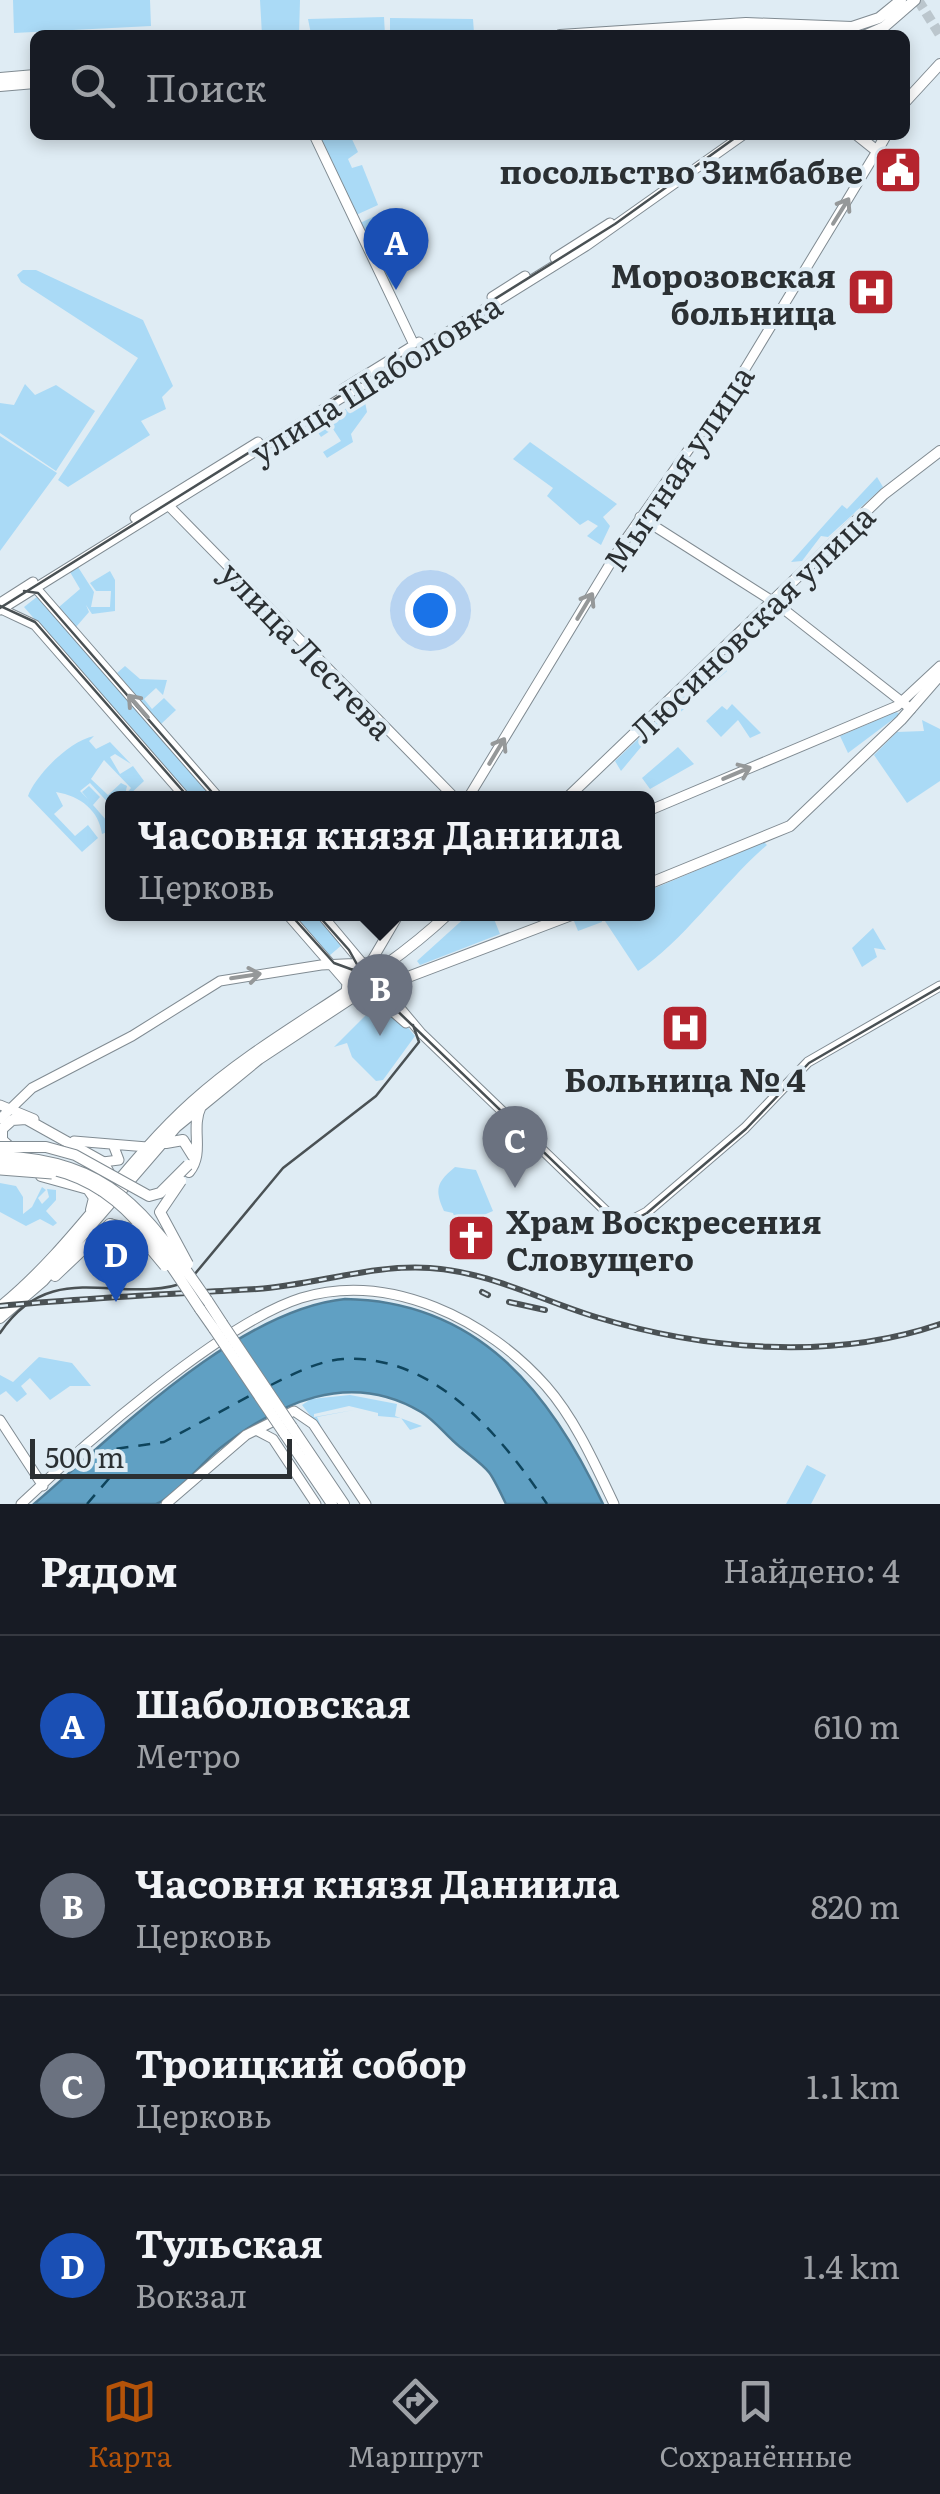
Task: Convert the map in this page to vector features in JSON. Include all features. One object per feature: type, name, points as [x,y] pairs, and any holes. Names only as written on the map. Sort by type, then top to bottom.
[{"type":"main road","points":[[787,30],[876,26],[899,0]]},
{"type":"main road","points":[[872,30],[915,0]]},
{"type":"main road","points":[[910,97],[938,69]]},
{"type":"main road","points":[[0,78],[30,75]]},
{"type":"main road","points":[[0,86],[30,83]]},
{"type":"main road","points":[[316,140],[415,348]]},
{"type":"main road","name":"улица Шаболовка","points":[[415,348],[607,225],[727,140]]},
{"type":"main road","name":"улица Шаболовка","points":[[1,605],[35,588],[168,501],[592,242],[736,140]]},
{"type":"main road","name":"Мытная улица","points":[[472,791],[640,516],[746,368],[871,142]]},
{"type":"main road","name":"Люсиновская улица","points":[[575,791],[895,484],[940,451]]},
{"type":"main road","name":"улица Лестева","points":[[168,501],[448,791]]},
{"type":"main road","points":[[640,516],[772,602],[907,706]]},
{"type":"main road","points":[[180,791],[32,622],[20,605],[35,588],[214,791]]},
{"type":"main road","points":[[1,605],[32,622]]},
{"type":"main road","points":[[655,808],[907,706],[940,666]]},
{"type":"main road","points":[[655,881],[790,826],[940,674]]},
{"type":"main road","points":[[294,921],[336,966],[347,983],[348,996]]},
{"type":"main road","points":[[327,921],[350,947],[366,974],[421,1033],[612,1216],[626,1222],[647,1212],[749,1125],[808,1062],[940,986]]},
{"type":"main road","points":[[30,1294],[154,1146],[204,1101],[348,996],[366,974],[395,921]]},
{"type":"main road","points":[[194,1148],[180,1139],[154,1146],[76,1143],[2,1111],[32,1088],[132,1036],[208,986],[230,978],[336,966],[366,974],[406,953],[440,921]]},
{"type":"main road","points":[[0,1306],[45,1268],[109,1190],[218,1080],[348,996],[369,994],[556,921]]},
{"type":"main road","points":[[384,939],[406,953]]},
{"type":"main road","points":[[336,966],[350,947]]},
{"type":"main road","points":[[336,966],[366,974]]},
{"type":"main road","points":[[366,974],[369,994],[421,1033]]},
{"type":"main road","points":[[204,1101],[195,1123],[194,1166],[164,1201],[160,1212],[204,1304]]},
{"type":"main road","points":[[107,1144],[117,1149],[120,1157],[113,1164],[26,1119],[12,1120],[2,1129],[2,1140],[9,1148],[69,1158],[105,1174],[131,1194],[170,1246],[332,1504]]},
{"type":"main road","points":[[0,1147],[34,1146],[75,1154],[149,1196],[160,1193],[188,1165],[194,1148]]},
{"type":"main road","points":[[0,1156],[52,1160],[98,1178],[131,1201],[170,1246]]},
{"type":"main road","points":[[103,1162],[112,1173],[109,1190]]},
{"type":"main road","points":[[0,1169],[63,1170],[94,1184],[125,1207],[204,1304]]},
{"type":"main road","points":[[0,1169],[88,1189],[94,1200],[88,1216]]},
{"type":"main road","points":[[0,1318],[110,1224],[136,1230],[204,1304]]},
{"type":"main road","points":[[0,1298],[16,1294]]},
{"type":"main road","points":[[24,1504],[215,1350],[270,1312],[317,1294],[387,1294],[432,1306],[492,1337],[546,1386],[579,1436],[612,1504]]},
{"type":"main road","points":[[166,1504],[294,1414],[303,1418],[363,1504]]},
{"type":"main road","points":[[0,1420],[41,1487]]},
{"type":"main road","points":[[0,1428],[41,1487]]},
{"type":"main road","points":[[288,1430],[344,1504]]},
{"type":"main road","points":[[174,1504],[265,1431]]},
{"type":"main road","points":[[265,1431],[314,1504]]},
{"type":"shaded area","points":[[13,0],[150,0],[151,26],[14,33]]},
{"type":"shaded area","points":[[260,0],[300,0],[299,30],[262,30]]},
{"type":"shaded area","points":[[384,17],[385,30],[310,30],[308,19]]},
{"type":"shaded area","points":[[390,18],[473,19],[474,30],[390,30]]},
{"type":"shaded area","points":[[321,140],[352,140],[358,152],[348,159],[352,168],[362,165],[378,205],[356,215]]},
{"type":"shaded area","points":[[375,216],[387,239],[398,234],[408,251],[400,260],[403,268],[397,271],[401,281],[389,287],[360,223]]},
{"type":"shaded area","points":[[23,270],[36,270],[143,320],[173,386],[162,397],[166,409],[141,421],[150,435],[68,487],[58,480],[138,358],[21,282],[17,275]]},
{"type":"shaded area","points":[[25,384],[35,395],[56,385],[95,411],[56,471],[0,433],[0,403],[14,405]]},
{"type":"shaded area","points":[[364,397],[367,412],[351,434],[353,442],[327,458],[323,452],[341,441],[333,429],[321,437],[315,428]]},
{"type":"shaded area","points":[[0,436],[57,473],[0,551]]},
{"type":"shaded area","points":[[530,442],[617,504],[603,517],[610,526],[601,545],[587,536],[598,526],[588,520],[580,525],[547,496],[553,488],[513,459]]},
{"type":"shaded area","points":[[877,477],[883,487],[828,537],[821,536],[802,561],[791,562],[842,505],[847,509]]},
{"type":"shaded area","points":[[78,567],[94,592],[91,607],[110,607],[111,591],[96,591],[90,583],[110,571],[115,580],[115,611],[92,614],[86,605],[89,612],[76,627],[59,607],[80,589],[70,572]]},
{"type":"shaded area","points":[[38,596],[207,791],[185,791],[24,607]]},
{"type":"shaded area","points":[[719,662],[727,671],[641,747],[621,771],[615,761]]},
{"type":"shaded area","points":[[125,666],[140,679],[167,680],[163,695],[156,688],[144,699],[152,709],[164,698],[176,710],[161,724],[117,673]]},
{"type":"shaded area","points":[[732,704],[761,733],[750,738],[738,720],[721,737],[706,721],[722,706],[727,710]]},
{"type":"shaded area","points":[[896,712],[900,714],[848,753],[840,736]]},
{"type":"shaded area","points":[[922,720],[940,729],[940,781],[907,803],[874,755],[897,732],[924,731]]},
{"type":"shaded area","points":[[94,736],[89,741],[96,749],[110,742],[131,764],[115,754],[110,757],[120,774],[133,766],[144,781],[128,791],[131,788],[104,760],[91,779],[105,792],[105,799],[90,783],[80,791],[88,799],[82,792],[89,786],[100,797],[93,805],[105,819],[102,834],[97,818],[87,806],[56,792],[63,806],[54,814],[75,836],[88,825],[98,838],[82,852],[28,796],[54,761]]},
{"type":"shaded area","points":[[678,747],[694,764],[650,789],[642,778]]},
{"type":"shaded area","points":[[121,783],[127,786],[126,791],[112,791]]},
{"type":"shaded area","points":[[764,842],[767,845],[687,929],[638,971],[605,921],[655,921],[655,888]]},
{"type":"shaded area","points":[[298,921],[322,921],[343,944],[329,956]]},
{"type":"shaded area","points":[[461,921],[495,921],[500,934],[420,965],[417,961]]},
{"type":"shaded area","points":[[574,921],[602,921],[602,922],[578,931]]},
{"type":"shaded area","points":[[873,928],[886,950],[874,948],[877,957],[862,967],[852,948]]},
{"type":"shaded area","points":[[377,1004],[397,1014],[415,1036],[383,1080],[376,1081],[352,1057],[347,1043],[334,1047]]},
{"type":"shaded area","points":[[455,1167],[476,1170],[493,1211],[458,1226],[453,1213],[444,1211],[438,1191],[444,1177]]},
{"type":"shaded area","points":[[0,1183],[16,1186],[23,1197],[23,1214],[32,1207],[42,1187],[46,1190],[38,1198],[42,1204],[49,1197],[47,1189],[56,1190],[56,1200],[46,1211],[57,1223],[53,1226],[40,1219],[26,1226],[0,1212]]},
{"type":"shaded area","points":[[345,1299],[392,1304],[435,1316],[472,1335],[505,1361],[560,1425],[603,1504],[506,1504],[488,1471],[421,1412],[394,1399],[341,1393],[315,1397],[265,1418],[219,1449],[179,1488],[156,1504],[34,1504],[137,1413],[219,1352],[303,1308]]},
{"type":"shaded area","points":[[39,1357],[72,1363],[91,1386],[70,1386],[50,1400],[30,1378],[21,1386],[27,1394],[17,1402],[6,1391],[0,1395],[0,1375],[13,1382]]},
{"type":"shaded area","points":[[350,1395],[397,1404],[395,1416],[400,1418],[378,1416],[349,1406],[314,1414],[354,1410],[317,1417],[324,1433],[302,1405],[311,1399]]},
{"type":"shaded area","points":[[401,1418],[422,1426],[410,1430]]},
{"type":"shaded area","points":[[807,1465],[826,1475],[811,1504],[786,1504]]},
{"type":"ferry route","points":[[271,1385],[315,1365],[343,1359],[376,1361],[407,1370],[462,1404],[509,1452],[547,1504]]},
{"type":"ferry route","points":[[87,1504],[112,1475],[115,1449],[164,1442],[255,1393]]},
{"type":"tunnel","points":[[918,0],[940,35]]},
{"type":"tram line","points":[[0,608],[615,224],[732,140]]},
{"type":"tram line","points":[[24,591],[38,593],[211,791]]},
{"type":"tram line","points":[[0,606],[35,622],[183,791]]},
{"type":"tram line","points":[[296,921],[334,963],[356,971],[611,1217],[626,1224],[647,1213],[746,1129],[809,1063],[940,987]]},
{"type":"tram line","points":[[323,921],[349,950],[364,977]]},
{"type":"tram line","points":[[0,1333],[21,1309],[42,1295],[65,1289],[164,1288],[189,1281],[283,1168],[376,1096],[419,1042],[413,1025]]},
{"type":"railway","points":[[0,1306],[257,1289],[387,1269],[430,1268],[494,1281],[637,1328],[724,1343],[812,1347],[899,1336],[940,1324]]},
{"type":"railway","points":[[482,1292],[488,1295]]},
{"type":"railway","points":[[509,1302],[545,1310]]},
{"type":"place","name":"посольство Зимбабве","points":[[898,170]]},
{"type":"place","name":"Шаболовская","points":[[396,290]]},
{"type":"place","name":"Морозовская больница","points":[[871,292]]},
{"type":"place","name":"Больница № 4","points":[[685,1028]]},
{"type":"place","name":"Часовня князя Даниила","points":[[380,1036]]},
{"type":"place","name":"Троицкий собор","points":[[515,1188]]},
{"type":"place","name":"Храм Воскресения Словущего","points":[[471,1238]]},
{"type":"place","name":"Тульская","points":[[116,1302]]}]
